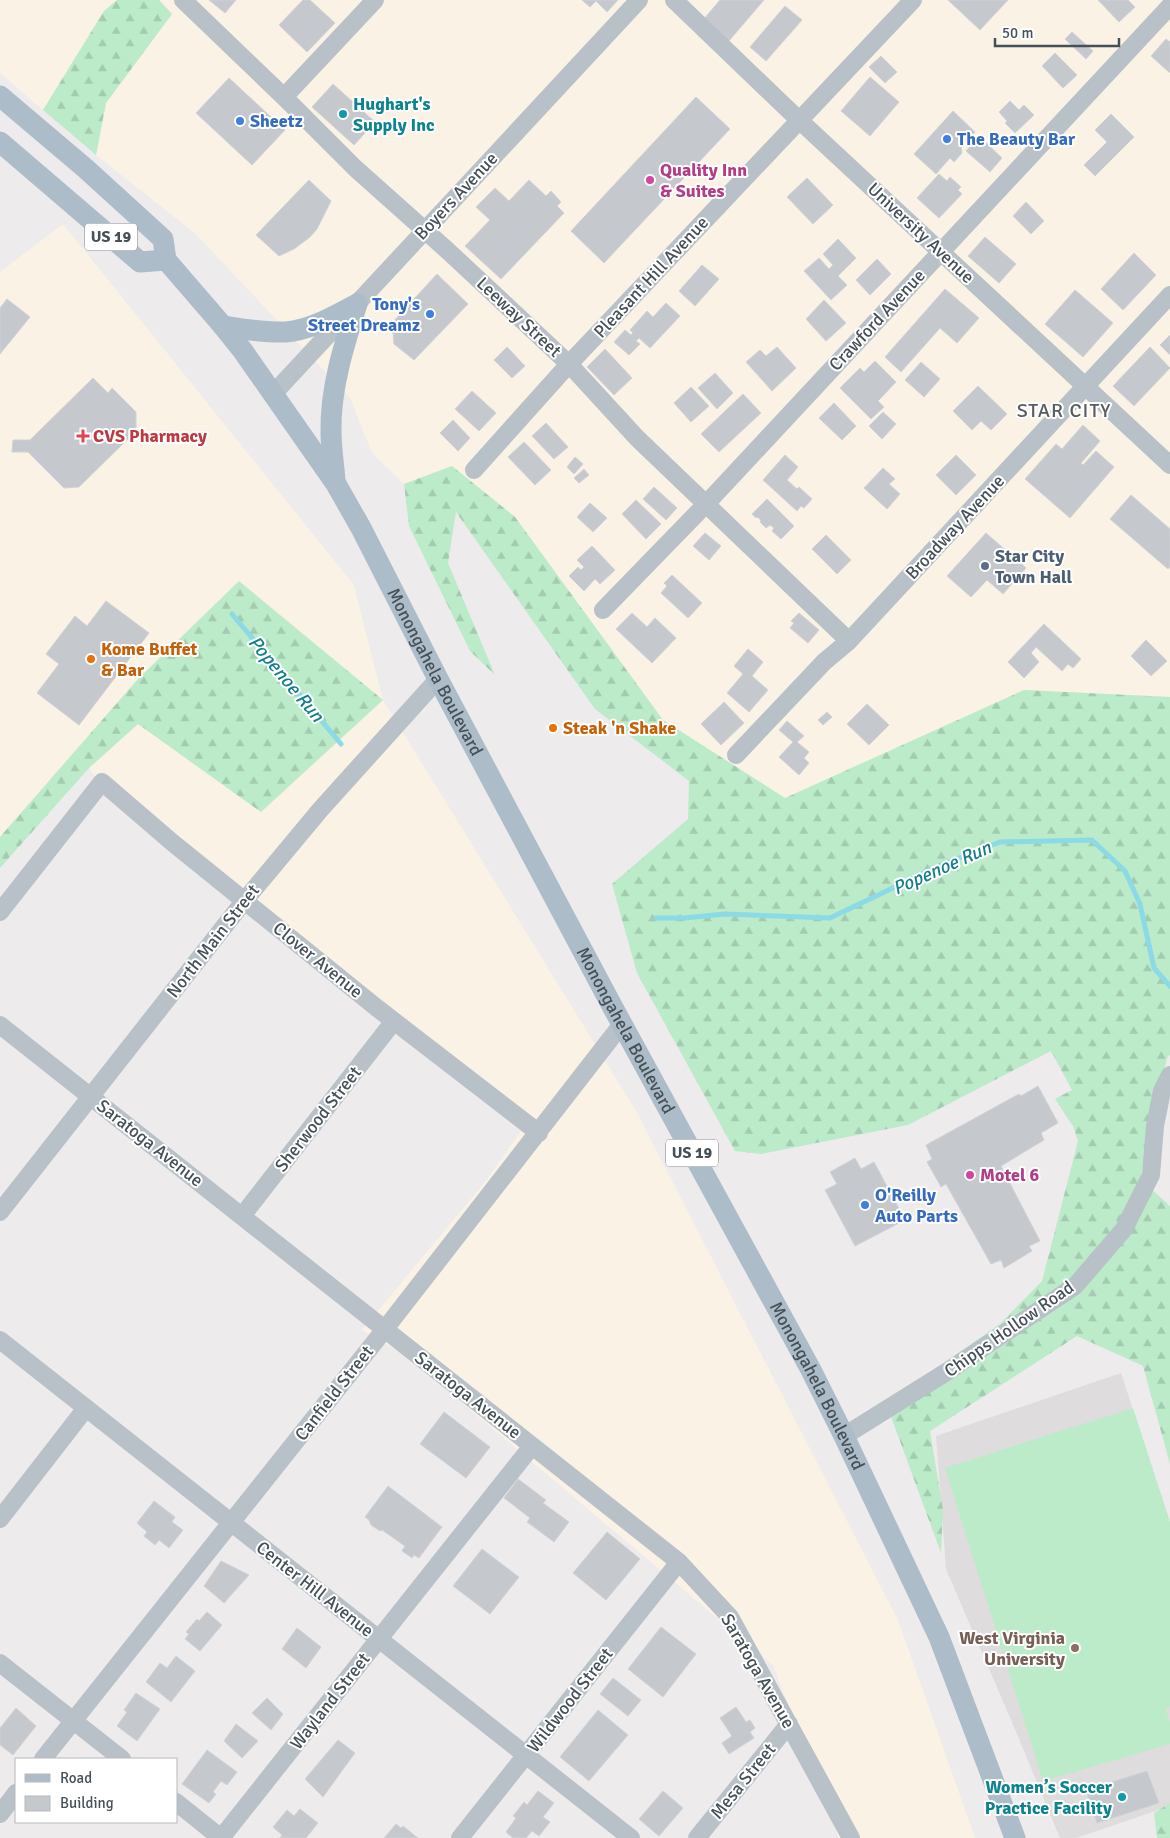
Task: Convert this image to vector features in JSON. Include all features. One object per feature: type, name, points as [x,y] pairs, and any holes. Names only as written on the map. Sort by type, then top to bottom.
[{"type":"main road","name":"Monongahela Boulevard","points":[[0,96],[85,168],[163,239],[166,260],[223,326],[274,394],[336,484],[622,1024],[811,1370],[939,1637],[1015,1838]]},
{"type":"main road","name":"US 19","points":[[0,142],[63,194],[140,262],[166,260]]},
{"type":"main road","points":[[223,326],[258,331],[286,332],[326,320],[357,304]]},
{"type":"main road","points":[[336,484],[331,431],[333,396],[347,336],[357,304]]},
{"type":"street","name":"Leeway Street","points":[[183,0],[355,168],[568,364],[637,438],[849,641]]},
{"type":"street","points":[[284,97],[375,0]]},
{"type":"street","name":"Boyers Avenue","points":[[274,394],[639,0]]},
{"type":"street","name":"University Avenue","points":[[674,0],[799,120],[941,250],[1170,465]]},
{"type":"street","name":"Pleasant Hill Avenue","points":[[474,470],[568,364],[913,0]]},
{"type":"street","name":"Crawford Avenue","points":[[603,610],[707,503],[1166,7]]},
{"type":"street","name":"Broadway Avenue","points":[[736,755],[824,662],[849,641],[1170,295]]},
{"type":"street","name":"North Main Street","points":[[0,1212],[244,900],[320,810],[438,679]]},
{"type":"street","name":"Clover Avenue","points":[[0,912],[102,782],[173,843],[394,1021],[539,1133]]},
{"type":"street","name":"Sherwood Street","points":[[242,1216],[394,1021]]},
{"type":"street","name":"Canfield Street","points":[[44,1758],[385,1329],[622,1024]]},
{"type":"street","name":"Saratoga Avenue","points":[[0,1025],[679,1562],[730,1617],[851,1838]]},
{"type":"street","name":"Chipps Hollow Road","points":[[844,1436],[948,1371],[1075,1286],[1124,1229],[1151,1176],[1155,1126],[1162,1091],[1170,1074]]},
{"type":"street","name":"Center Hill Avenue","points":[[0,1340],[630,1838]]},
{"type":"street","points":[[0,1519],[86,1408]]},
{"type":"street","name":"Wayland Street","points":[[221,1838],[532,1446]]},
{"type":"street","name":"Wildwood Street","points":[[460,1838],[679,1562]]},
{"type":"street","points":[[0,1663],[121,1758]]},
{"type":"street","name":"Mesa Street","points":[[697,1838],[790,1724]]},
{"type":"street","points":[[0,1814],[15,1794]]},
{"type":"street","points":[[178,1804],[221,1838]]},
{"type":"shaded area","points":[[0,0],[118,0],[104,11],[43,110],[0,73]]},
{"type":"shaded area","points":[[159,0],[1170,0],[1170,697],[1024,690],[785,799],[663,720],[515,517],[452,466],[404,484],[372,453],[350,398],[196,234],[96,155],[106,103],[172,14]]},
{"type":"shaded area","points":[[63,224],[354,585],[383,700],[636,1111],[898,1620],[975,1838],[839,1838],[773,1665],[409,1358],[362,1330],[485,1182],[526,1124],[100,784],[89,768],[138,724],[261,812],[138,679],[0,837],[0,272]]},
{"type":"shaded area","name":"West Virginia University","points":[[1121,1373],[1170,1523],[1170,1806],[1076,1838],[1060,1838],[946,1569],[936,1436]]},
{"type":"green space","points":[[117,0],[159,0],[172,14],[106,103],[96,155],[43,110],[104,11]]},
{"type":"green space","points":[[452,466],[515,517],[663,720],[785,798],[1024,690],[1170,697],[1170,1055],[1167,1058],[1140,1179],[1170,1206],[1170,1464],[1143,1366],[1077,1336],[930,1431],[943,1510],[941,1553],[886,1403],[1000,1324],[1042,1281],[1078,1141],[1073,1126],[1055,1099],[1072,1090],[1051,1051],[908,1125],[761,1154],[735,1151],[637,973],[612,884],[688,819],[689,781],[595,709],[456,512],[448,563],[495,675],[470,651],[409,526],[404,484]]},
{"type":"green space","points":[[239,581],[383,700],[261,812],[138,724],[89,768],[0,868],[0,837],[138,679]]},
{"type":"green space","name":"West Virginia University","points":[[1133,1408],[1170,1522],[1170,1707],[1165,1708],[1170,1723],[1170,1744],[1043,1781],[945,1468]]},
{"type":"green space","points":[[1170,1803],[1170,1838],[1157,1838],[1154,1813]]},
{"type":"building","points":[[209,0],[236,0],[225,13]]},
{"type":"building","points":[[303,0],[310,0],[335,23],[307,52],[279,25]]},
{"type":"building","points":[[582,0],[618,0],[607,12],[596,1],[590,7]]},
{"type":"building","points":[[720,0],[764,0],[728,42],[703,20]]},
{"type":"building","points":[[948,0],[1008,0],[980,30]]},
{"type":"building","points":[[1098,0],[1128,0],[1135,7],[1119,22]]},
{"type":"building","points":[[785,6],[802,20],[766,61],[750,47]]},
{"type":"building","points":[[1072,32],[1093,51],[1086,59],[1065,39]]},
{"type":"building","points":[[1166,39],[1170,42],[1170,73],[1151,56]]},
{"type":"building","points":[[1055,53],[1077,75],[1063,88],[1042,66]]},
{"type":"building","points":[[881,56],[897,72],[885,83],[869,67]]},
{"type":"building","points":[[870,77],[899,102],[870,136],[841,111]]},
{"type":"building","name":"Sheetz","points":[[229,78],[285,130],[252,165],[196,113]]},
{"type":"building","name":"Hughart's Supply Inc","points":[[333,84],[375,122],[354,145],[312,107]]},
{"type":"building","name":"Quality Inn & Suites","points":[[696,97],[730,129],[604,263],[571,231]]},
{"type":"building","points":[[1010,101],[1019,110],[1024,105],[1034,115],[1015,133],[1005,123],[1007,121],[999,112]]},
{"type":"building","name":"The Beauty Bar","points":[[953,111],[975,132],[961,147],[962,153],[954,162],[950,158],[936,174],[914,154]]},
{"type":"building","points":[[1111,114],[1134,137],[1095,176],[1084,165],[1107,142],[1095,130]]},
{"type":"building","points":[[979,136],[1002,158],[990,172],[966,151]]},
{"type":"building","points":[[939,174],[947,181],[950,177],[961,187],[958,190],[962,194],[939,218],[917,198]]},
{"type":"building","points":[[807,178],[833,205],[813,224],[787,197]]},
{"type":"building","name":"Sheetz","points":[[309,180],[331,201],[317,229],[310,237],[294,249],[279,256],[256,235]]},
{"type":"building","points":[[529,180],[546,196],[551,191],[561,202],[557,206],[564,213],[501,279],[465,246],[490,220],[476,207],[495,188],[509,201]]},
{"type":"building","points":[[1026,202],[1044,221],[1031,234],[1013,216]]},
{"type":"building","points":[[985,237],[1016,264],[999,283],[968,256]]},
{"type":"building","points":[[838,239],[856,258],[838,276],[847,285],[831,300],[804,271],[819,258],[829,269],[833,265],[823,254]]},
{"type":"building","points":[[1134,253],[1156,275],[1123,310],[1101,289]]},
{"type":"building","points":[[877,259],[891,274],[870,295],[856,280]]},
{"type":"building","points":[[702,265],[719,279],[695,306],[679,291]]},
{"type":"building","name":"Tony's Street Dreamz","points":[[437,274],[468,304],[414,360],[394,344],[392,323]]},
{"type":"building","points":[[945,289],[979,318],[957,343],[940,328],[901,372],[885,357]]},
{"type":"building","points":[[1075,290],[1113,323],[1083,357],[1045,324]]},
{"type":"building","points":[[7,299],[30,317],[0,354],[0,308]]},
{"type":"building","points":[[824,300],[846,323],[826,341],[806,319]]},
{"type":"building","points":[[666,303],[680,316],[650,348],[639,338],[636,341],[640,344],[629,355],[614,342],[625,330],[631,335],[633,333],[630,330],[647,311],[653,317]]},
{"type":"building","points":[[1170,335],[1170,355],[1160,345]]},
{"type":"building","points":[[507,347],[525,366],[512,378],[494,360]]},
{"type":"building","points":[[777,347],[796,368],[772,391],[746,362],[760,350],[766,356]]},
{"type":"building","points":[[1150,347],[1170,368],[1134,406],[1113,386]]},
{"type":"building","points":[[605,349],[632,378],[614,395],[587,367]]},
{"type":"building","points":[[875,361],[896,382],[878,401],[884,407],[871,419],[840,388],[860,368],[864,372]]},
{"type":"building","points":[[921,362],[940,379],[924,397],[905,380]]},
{"type":"building","points":[[715,373],[733,393],[717,409],[698,388]]},
{"type":"building","name":"CVS Pharmacy","points":[[93,378],[108,393],[112,388],[136,412],[136,431],[79,487],[64,488],[28,452],[12,452],[13,440],[30,440]]},
{"type":"building","points":[[978,386],[1007,414],[991,430],[981,421],[972,430],[953,411]]},
{"type":"building","points":[[691,387],[709,406],[691,422],[674,403]]},
{"type":"building","points":[[472,391],[496,413],[479,431],[455,409]]},
{"type":"building","points":[[743,394],[761,413],[719,452],[701,434]]},
{"type":"building","points":[[834,403],[856,426],[842,440],[819,418]]},
{"type":"building","points":[[883,412],[896,424],[882,439],[869,426]]},
{"type":"building","points":[[453,420],[470,438],[458,451],[440,433]]},
{"type":"building","points":[[546,423],[568,447],[554,459],[532,436]]},
{"type":"building","points":[[1083,425],[1100,441],[1081,463],[1083,465],[1096,451],[1114,467],[1070,518],[1025,479],[1056,444],[1062,449]]},
{"type":"building","points":[[524,442],[551,470],[535,485],[508,457]]},
{"type":"building","points":[[785,455],[798,467],[787,480],[797,489],[799,487],[812,499],[804,508],[801,506],[797,511],[763,480]]},
{"type":"building","points":[[956,455],[976,475],[956,495],[936,475]]},
{"type":"building","points":[[575,457],[583,464],[574,474],[567,467]]},
{"type":"building","points":[[883,468],[895,479],[889,484],[900,494],[887,509],[864,488]]},
{"type":"building","points":[[584,469],[589,475],[579,483],[574,478]]},
{"type":"building","points":[[654,487],[677,508],[666,520],[643,499]]},
{"type":"building","points":[[1131,495],[1170,529],[1170,567],[1168,569],[1110,519]]},
{"type":"building","points":[[767,499],[794,526],[781,539],[772,531],[774,528],[770,525],[766,528],[760,522],[761,520],[752,514]]},
{"type":"building","points":[[636,500],[661,524],[646,539],[622,514]]},
{"type":"building","points":[[590,503],[607,518],[593,532],[577,517]]},
{"type":"building","points":[[705,533],[721,546],[709,560],[693,546]]},
{"type":"building","name":"Star City Town Hall","points":[[986,533],[1026,568],[1003,594],[987,580],[971,597],[947,576]]},
{"type":"building","points":[[826,535],[851,560],[837,574],[812,549]]},
{"type":"building","points":[[592,546],[615,570],[600,584],[595,579],[584,591],[569,576],[578,567],[581,570],[584,567],[577,560]]},
{"type":"building","points":[[672,575],[702,603],[688,618],[661,593],[667,586],[664,583]]},
{"type":"building","name":"Kome Buffet & Bar","points":[[106,601],[149,633],[79,725],[37,693],[59,664],[46,654],[75,616],[87,626]]},
{"type":"building","points":[[632,613],[647,627],[655,618],[676,638],[652,663],[616,629]]},
{"type":"building","points":[[799,613],[819,630],[808,643],[790,628],[794,623],[791,621]]},
{"type":"building","points":[[1044,624],[1081,659],[1073,668],[1068,664],[1062,671],[1036,647],[1031,653],[1039,662],[1024,678],[1008,662]]},
{"type":"building","points":[[1146,640],[1167,661],[1151,676],[1131,656]]},
{"type":"building","points":[[748,649],[763,662],[752,676],[768,690],[749,712],[727,693],[743,674],[734,666]]},
{"type":"building","points":[[724,702],[744,723],[721,745],[701,724]]},
{"type":"building","points":[[867,704],[889,725],[869,745],[847,724]]},
{"type":"building","points":[[827,712],[832,717],[823,725],[818,720]]},
{"type":"building","points":[[787,721],[804,736],[797,742],[809,752],[804,758],[809,763],[799,775],[779,757],[793,742],[779,730]]},
{"type":"building","name":"Motel 6","points":[[1038,1086],[1058,1123],[1041,1133],[1044,1140],[1001,1166],[1040,1241],[1029,1246],[1032,1251],[1004,1268],[1001,1260],[991,1264],[946,1184],[941,1187],[927,1162],[932,1159],[926,1145],[1019,1094],[1021,1096]]},
{"type":"building","name":"O'Reilly Auto Parts","points":[[855,1158],[861,1169],[874,1162],[905,1220],[855,1246],[825,1190],[837,1184],[830,1172]]},
{"type":"building","points":[[444,1412],[490,1447],[466,1478],[420,1444]]},
{"type":"building","points":[[518,1479],[546,1500],[543,1503],[569,1522],[554,1542],[527,1522],[530,1518],[504,1498]]},
{"type":"building","points":[[388,1486],[442,1527],[419,1558],[414,1555],[412,1558],[402,1551],[405,1546],[382,1530],[380,1531],[371,1525],[365,1517]]},
{"type":"building","points":[[154,1501],[175,1517],[172,1522],[183,1530],[169,1548],[159,1540],[155,1545],[144,1536],[147,1532],[137,1523]]},
{"type":"building","points":[[607,1532],[640,1559],[606,1600],[573,1573]]},
{"type":"building","points":[[482,1549],[519,1577],[490,1614],[453,1586]]},
{"type":"building","points":[[221,1561],[249,1575],[224,1603],[204,1586]]},
{"type":"building","points":[[207,1612],[222,1625],[200,1651],[185,1639],[189,1634],[186,1632],[197,1619],[199,1621]]},
{"type":"building","points":[[661,1627],[696,1654],[663,1697],[628,1669]]},
{"type":"building","points":[[297,1628],[321,1647],[306,1668],[282,1649]]},
{"type":"building","points":[[176,1656],[195,1671],[171,1702],[146,1682],[160,1663],[167,1668]]},
{"type":"building","points":[[613,1678],[641,1700],[628,1716],[600,1694]]},
{"type":"building","points":[[136,1693],[160,1709],[137,1741],[117,1726],[127,1712],[124,1710]]},
{"type":"building","points":[[267,1698],[283,1714],[271,1730],[252,1713]]},
{"type":"building","points":[[736,1707],[746,1722],[750,1720],[755,1728],[750,1732],[754,1738],[729,1754],[722,1743],[732,1736],[720,1718]]},
{"type":"building","points":[[16,1708],[36,1726],[13,1755],[0,1745],[0,1728]]},
{"type":"building","points":[[598,1710],[628,1735],[589,1781],[560,1757]]},
{"type":"building","points":[[236,1724],[258,1741],[242,1758],[224,1741]]},
{"type":"building","points":[[338,1740],[355,1753],[323,1797],[305,1779]]},
{"type":"building","points":[[207,1750],[237,1772],[227,1785],[221,1781],[213,1792],[216,1794],[209,1803],[182,1784]]},
{"type":"building","name":"Women’s Soccer Practice Facility","points":[[1147,1771],[1159,1803],[1097,1823],[1086,1790]]},
{"type":"building","points":[[538,1791],[554,1803],[543,1817],[550,1822],[539,1836],[532,1831],[526,1838],[513,1838],[506,1832],[516,1818],[513,1816],[524,1802],[527,1805]]},
{"type":"building","points":[[663,1791],[683,1808],[659,1836],[639,1819]]},
{"type":"building","points":[[300,1809],[318,1823],[306,1838],[280,1838],[282,1835],[273,1827],[287,1810],[294,1816]]},
{"type":"building","points":[[396,1824],[401,1828],[403,1826],[418,1838],[384,1838]]},
{"type":"waterway","name":"Popenoe Run","points":[[232,614],[341,744]]},
{"type":"waterway","name":"Popenoe Run","points":[[656,918],[684,918],[725,914],[830,918],[941,865],[1000,842],[1092,840],[1125,871],[1140,904],[1154,968],[1170,986]]},
{"type":"place","name":"Hughart's Supply Inc","points":[[343,114]]},
{"type":"place","name":"Sheetz","points":[[240,121]]},
{"type":"place","name":"The Beauty Bar","points":[[947,139]]},
{"type":"place","name":"Quality Inn & Suites","points":[[650,180]]},
{"type":"place","name":"Tony's Street Dreamz","points":[[430,314]]},
{"type":"place","name":"CVS Pharmacy","points":[[83,436]]},
{"type":"place","name":"Star City Town Hall","points":[[985,566]]},
{"type":"place","name":"Kome Buffet & Bar","points":[[91,659]]},
{"type":"place","name":"Steak 'n Shake","points":[[553,728]]},
{"type":"place","name":"Motel 6","points":[[970,1175]]},
{"type":"place","name":"O'Reilly Auto Parts","points":[[865,1205]]},
{"type":"place","name":"West Virginia University","points":[[1075,1648]]},
{"type":"place","name":"Women’s Soccer Practice Facility","points":[[1122,1797]]},
{"type":"district","name":"STAR CITY","points":[[1064,410]]}]
